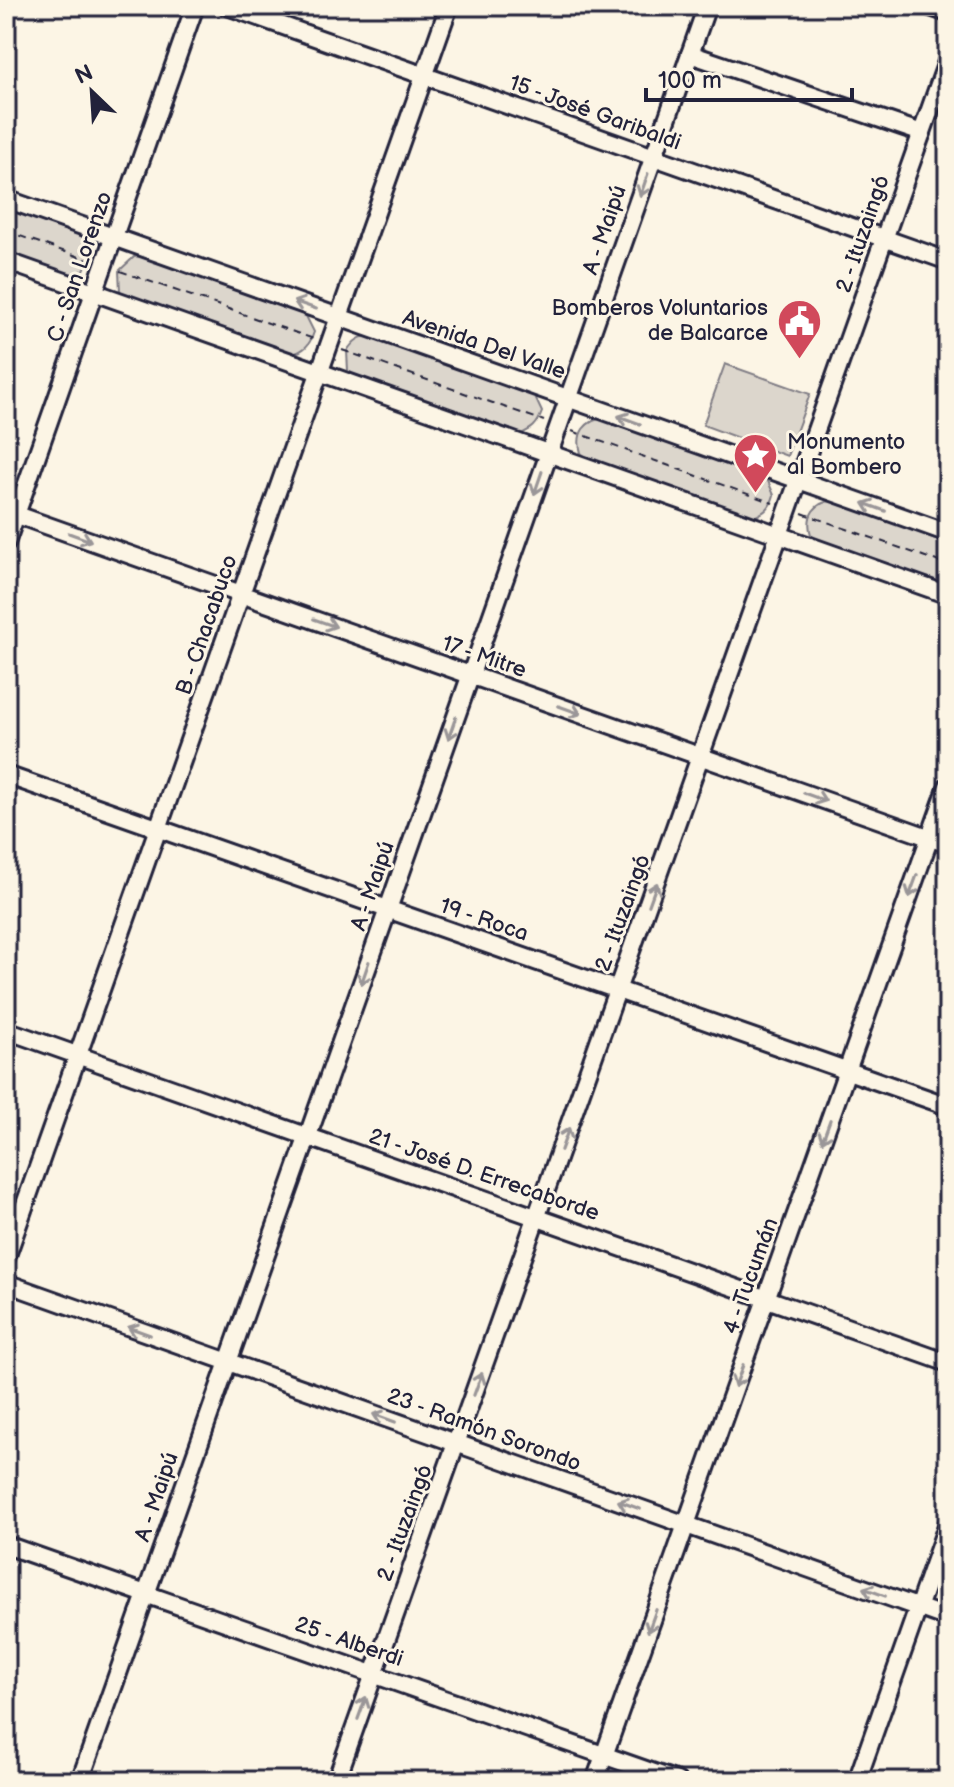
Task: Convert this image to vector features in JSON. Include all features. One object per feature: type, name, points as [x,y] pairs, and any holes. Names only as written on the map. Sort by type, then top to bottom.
[{"type":"street","name":"C - San Lorenzo","points":[[6,543],[11,512],[94,293],[195,6]]},
{"type":"street","name":"15 - José Garibaldi","points":[[227,6],[948,261]]},
{"type":"street","name":"B - Chacabuco","points":[[6,1258],[319,373],[332,346],[339,317],[449,6]]},
{"type":"street","name":"A - Maipú","points":[[80,1781],[549,454],[555,425],[568,398],[707,6]]},
{"type":"street","points":[[928,6],[948,13]]},
{"type":"street","points":[[690,54],[922,133]]},
{"type":"street","name":"2 - Ituzaingó","points":[[336,1781],[948,59]]},
{"type":"street","name":"Avenida Del Valle","points":[[6,199],[948,533]]},
{"type":"street","points":[[63,282],[80,282],[93,276],[102,264],[101,249],[95,237],[84,227]]},
{"type":"street","points":[[6,261],[948,595]]},
{"type":"street","points":[[350,383],[333,361],[332,346],[341,334],[353,328],[371,329]]},
{"type":"street","points":[[516,442],[533,443],[546,436],[555,425],[554,410],[537,387]]},
{"type":"street","name":"17 - Mitre","points":[[11,512],[948,844]]},
{"type":"street","name":"19 - Roca","points":[[6,775],[948,1106]]},
{"type":"street","name":"4 - Tucumán","points":[[595,1781],[948,786]]},
{"type":"street","name":"21 - José D. Errecaborde","points":[[6,1030],[948,1363]]},
{"type":"street","name":"23 - Ramón Sorondo","points":[[6,1283],[948,1618]]},
{"type":"street","points":[[857,1781],[948,1523]]},
{"type":"street","name":"25 - Alberdi","points":[[6,1545],[677,1781]]},
{"type":"path","points":[[6,231],[948,565]]},
{"type":"shaded area","points":[[6,206],[82,233],[92,253],[84,270],[69,276],[6,254]]},
{"type":"shaded area","points":[[145,255],[304,312],[314,332],[308,345],[291,355],[130,298],[120,291],[119,271],[134,257]]},
{"type":"shaded area","points":[[373,335],[532,391],[542,412],[540,417],[534,426],[519,435],[358,378],[348,371],[347,351],[358,339]]},
{"type":"shaded area","points":[[725,364],[810,394],[787,456],[703,425]]},
{"type":"shaded area","points":[[605,418],[765,474],[774,495],[771,504],[752,518],[591,461],[581,453],[579,439],[587,425]]},
{"type":"shaded area","points":[[835,500],[948,540],[948,588],[821,543],[811,535],[809,521],[817,507]]},
{"type":"place","name":"Bomberos Voluntarios de Balcarce","points":[[799,360]]},
{"type":"place","name":"Monumento al Bombero","points":[[756,494]]}]
